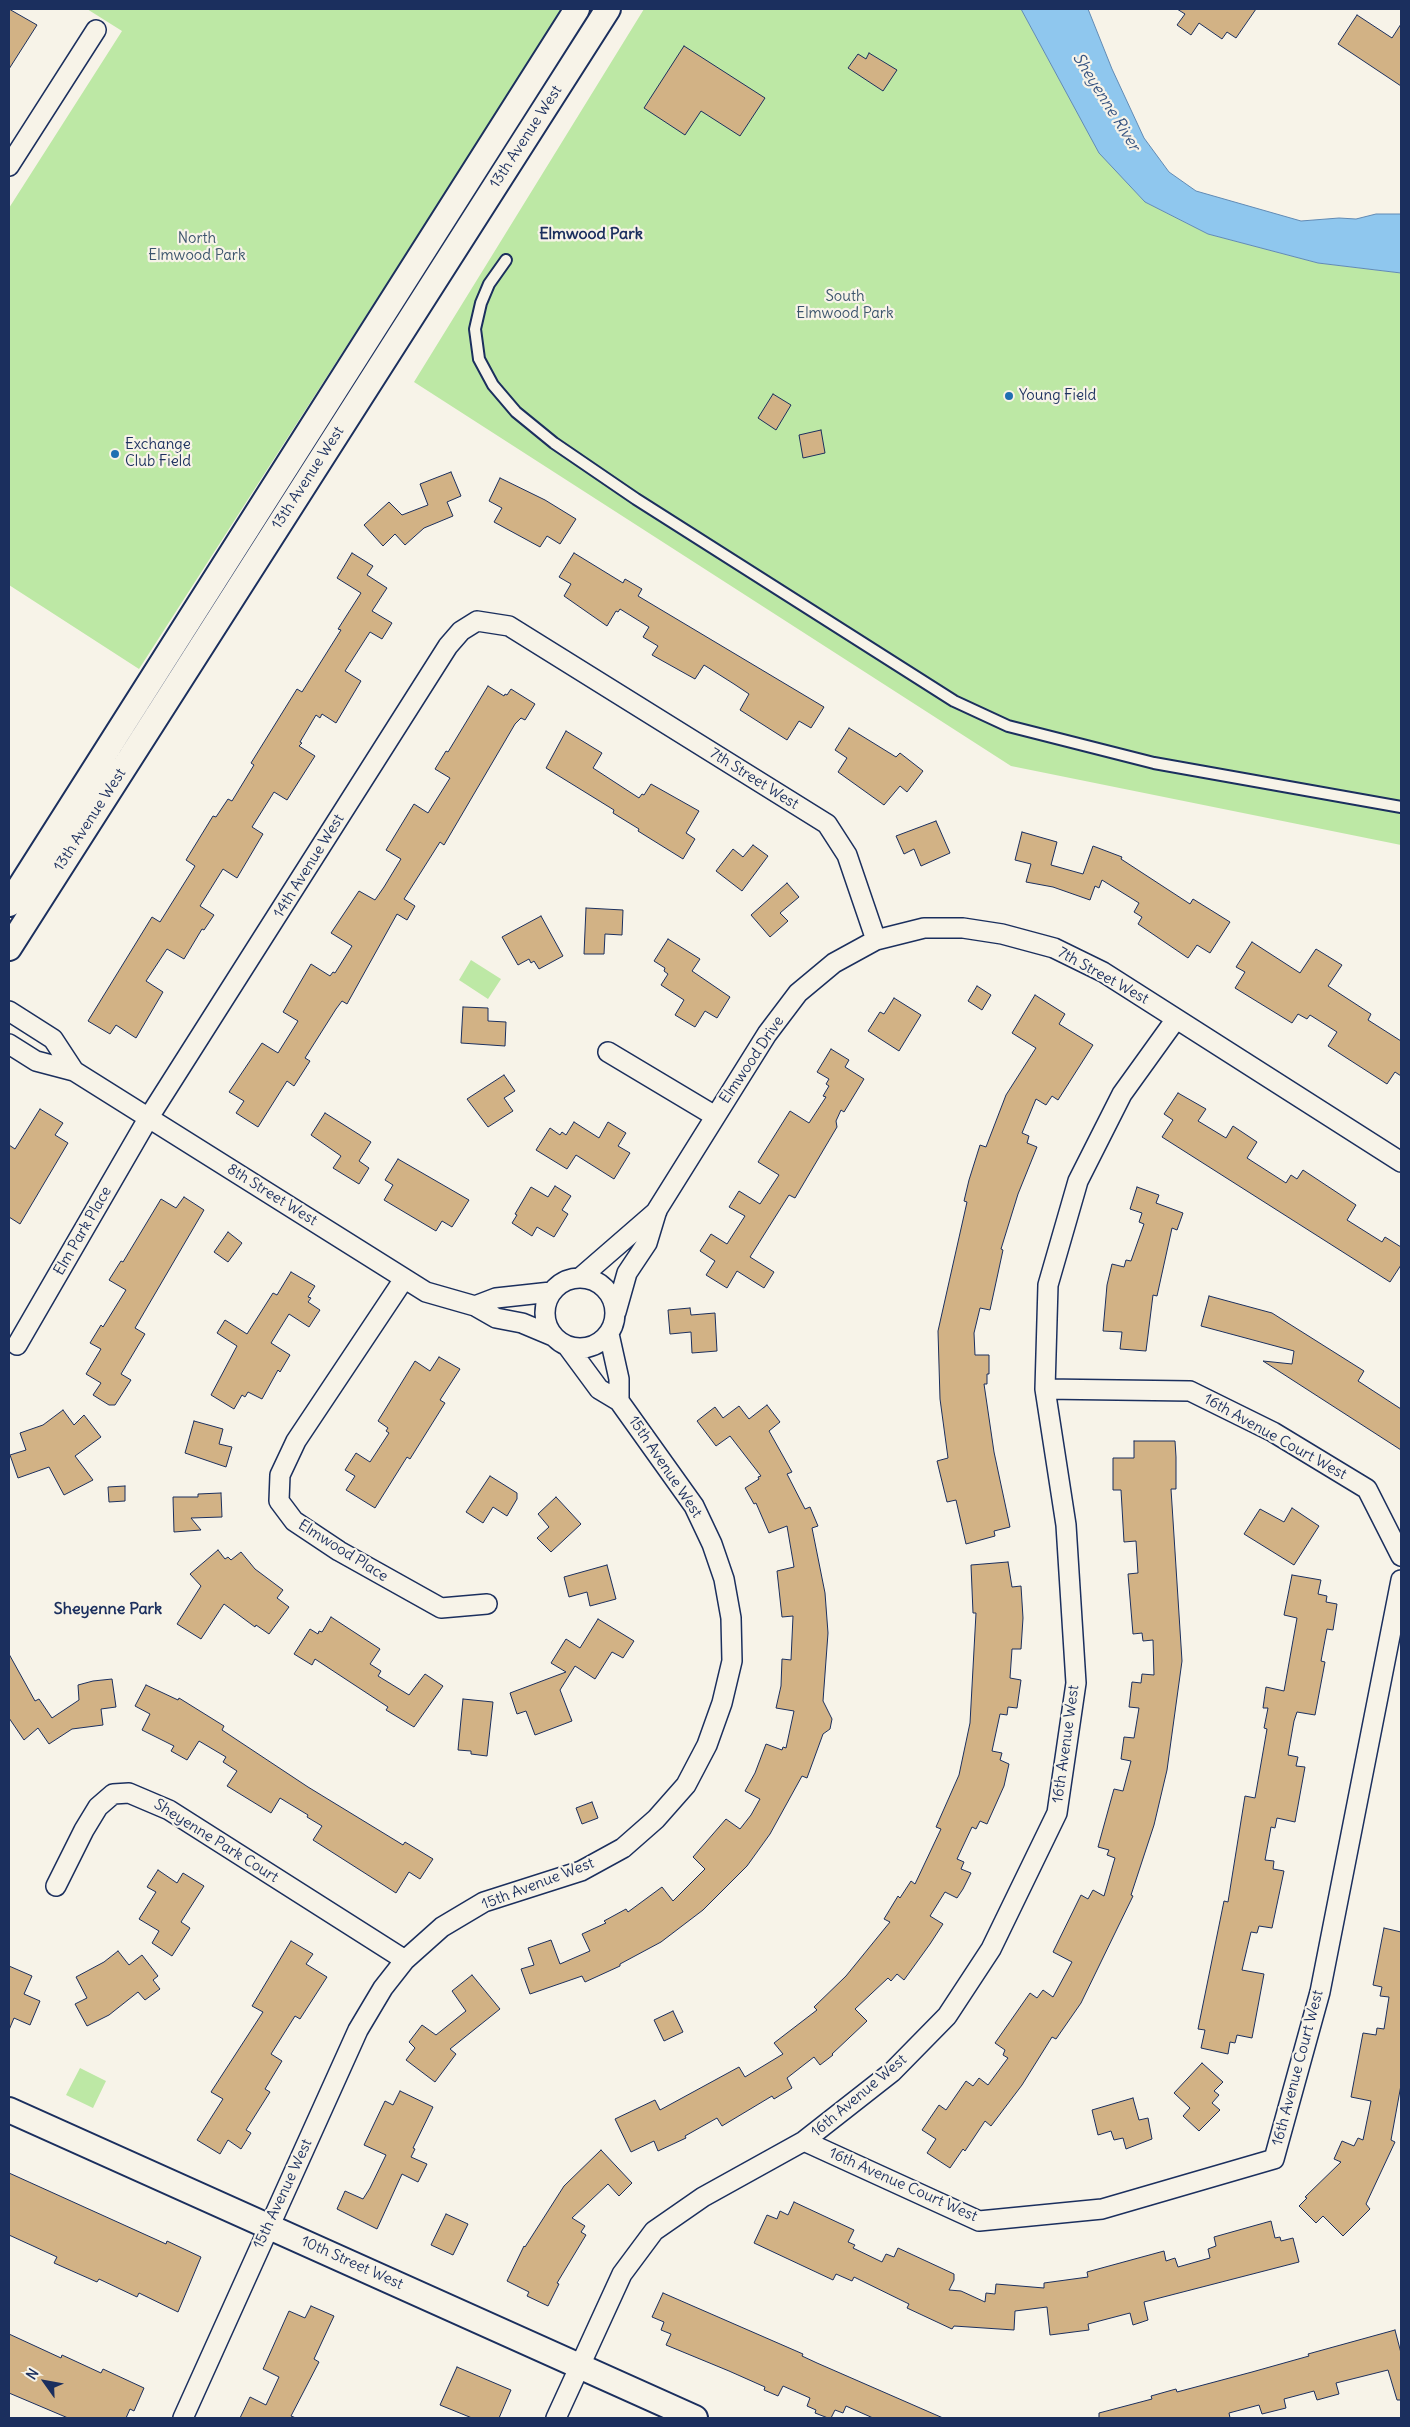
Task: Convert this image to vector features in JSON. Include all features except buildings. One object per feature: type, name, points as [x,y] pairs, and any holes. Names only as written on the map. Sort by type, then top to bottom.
[{"type":"street","name":"13th Avenue West","points":[[9,904],[577,9]]},
{"type":"street","name":"13th Avenue West","points":[[9,948],[608,9]]},
{"type":"street","points":[[9,166],[96,30]]},
{"type":"street","name":"7th Street West","points":[[477,622],[509,626],[827,824],[847,855],[876,940],[924,928],[963,928],[1011,936],[1054,948],[1103,972],[1401,1162]]},
{"type":"street","name":"14th Avenue West","points":[[149,1117],[448,646],[461,631],[477,622]]},
{"type":"street","name":"Elmwood Drive","points":[[616,1312],[627,1273],[647,1243],[658,1210],[767,1034],[798,993],[834,963],[876,940]]},
{"type":"street","name":"8th Street West","points":[[9,1011],[53,1039],[74,1071]]},
{"type":"street","name":"16th Avenue West","points":[[556,2418],[622,2274],[654,2231],[703,2197],[804,2141],[892,2072],[947,2016],[991,1949],[1057,1813],[1076,1683],[1066,1525],[1045,1389],[1048,1285],[1078,1182],[1122,1094],[1176,1019]]},
{"type":"street","name":"8th Street West","points":[[9,1044],[36,1061],[74,1071],[404,1280],[426,1292],[475,1306],[496,1318],[522,1322],[560,1341]]},
{"type":"street","points":[[608,1052],[715,1116]]},
{"type":"street","name":"Elm Park Place","points":[[17,1345],[149,1117]]},
{"type":"street","name":"Elmwood Drive","points":[[581,1277],[658,1210]]},
{"type":"street","points":[[475,1306],[496,1298],[551,1292],[569,1279],[581,1277],[601,1284],[614,1301],[615,1323],[609,1334],[601,1342],[591,1347],[579,1349],[560,1341],[547,1326],[546,1303],[551,1292]]},
{"type":"street","name":"Elmwood Place","points":[[404,1280],[296,1441],[280,1475],[279,1501],[294,1521],[339,1551],[441,1608],[488,1604]]},
{"type":"street","name":"15th Avenue West","points":[[609,1334],[619,1379],[619,1401]]},
{"type":"street","name":"15th Avenue West","points":[[183,2418],[268,2225],[358,2030],[383,1988],[406,1960],[442,1927],[484,1902],[581,1870],[623,1848],[656,1819],[686,1785],[707,1745],[722,1703],[732,1661],[731,1618],[724,1579],[712,1544],[694,1506],[619,1401],[598,1389],[560,1341]]},
{"type":"street","name":"16th Avenue Court West","points":[[1045,1389],[1190,1391],[1273,1432],[1368,1489],[1401,1556]]},
{"type":"street","name":"16th Avenue Court West","points":[[804,2141],[979,2221],[1102,2209],[1274,2159],[1320,1992],[1401,1580]]},
{"type":"street","name":"Sheyenne Park Court","points":[[56,1886],[84,1830],[98,1807],[113,1794],[128,1793],[169,1810],[406,1960]]},
{"type":"street","name":"10th Street West","points":[[9,2110],[695,2418]]},
{"type":"lane","points":[[506,260],[489,284],[481,303],[474,329],[479,359],[493,385],[516,412],[554,443],[636,499],[954,701],[1008,726],[1154,764],[1401,807]]},
{"type":"green space","name":"North Elmwood Park","points":[[87,9],[563,9],[139,669],[9,585],[9,208],[122,31]]},
{"type":"green space","name":"South Elmwood Park","points":[[644,9],[1021,9],[1099,152],[1145,202],[1208,234],[1318,263],[1401,273],[1401,845],[1011,766],[414,382]]},
{"type":"green space","points":[[471,960],[501,979],[488,999],[459,980]]},
{"type":"green space","points":[[80,2068],[106,2081],[93,2108],[66,2095]]},
{"type":"water","name":"Sheyenne River","points":[[1021,9],[1088,9],[1112,69],[1144,138],[1169,172],[1196,191],[1301,221],[1339,218],[1356,219],[1376,214],[1401,214],[1401,273],[1318,263],[1208,234],[1145,202],[1099,153]]},
{"type":"place","name":"Young Field","points":[[1009,396]]},
{"type":"place","name":"Exchange Club Field","points":[[115,454]]},
{"type":"district","name":"Elmwood Park","points":[[591,234]]},
{"type":"district","name":"Sheyenne Park","points":[[108,1609]]}]
